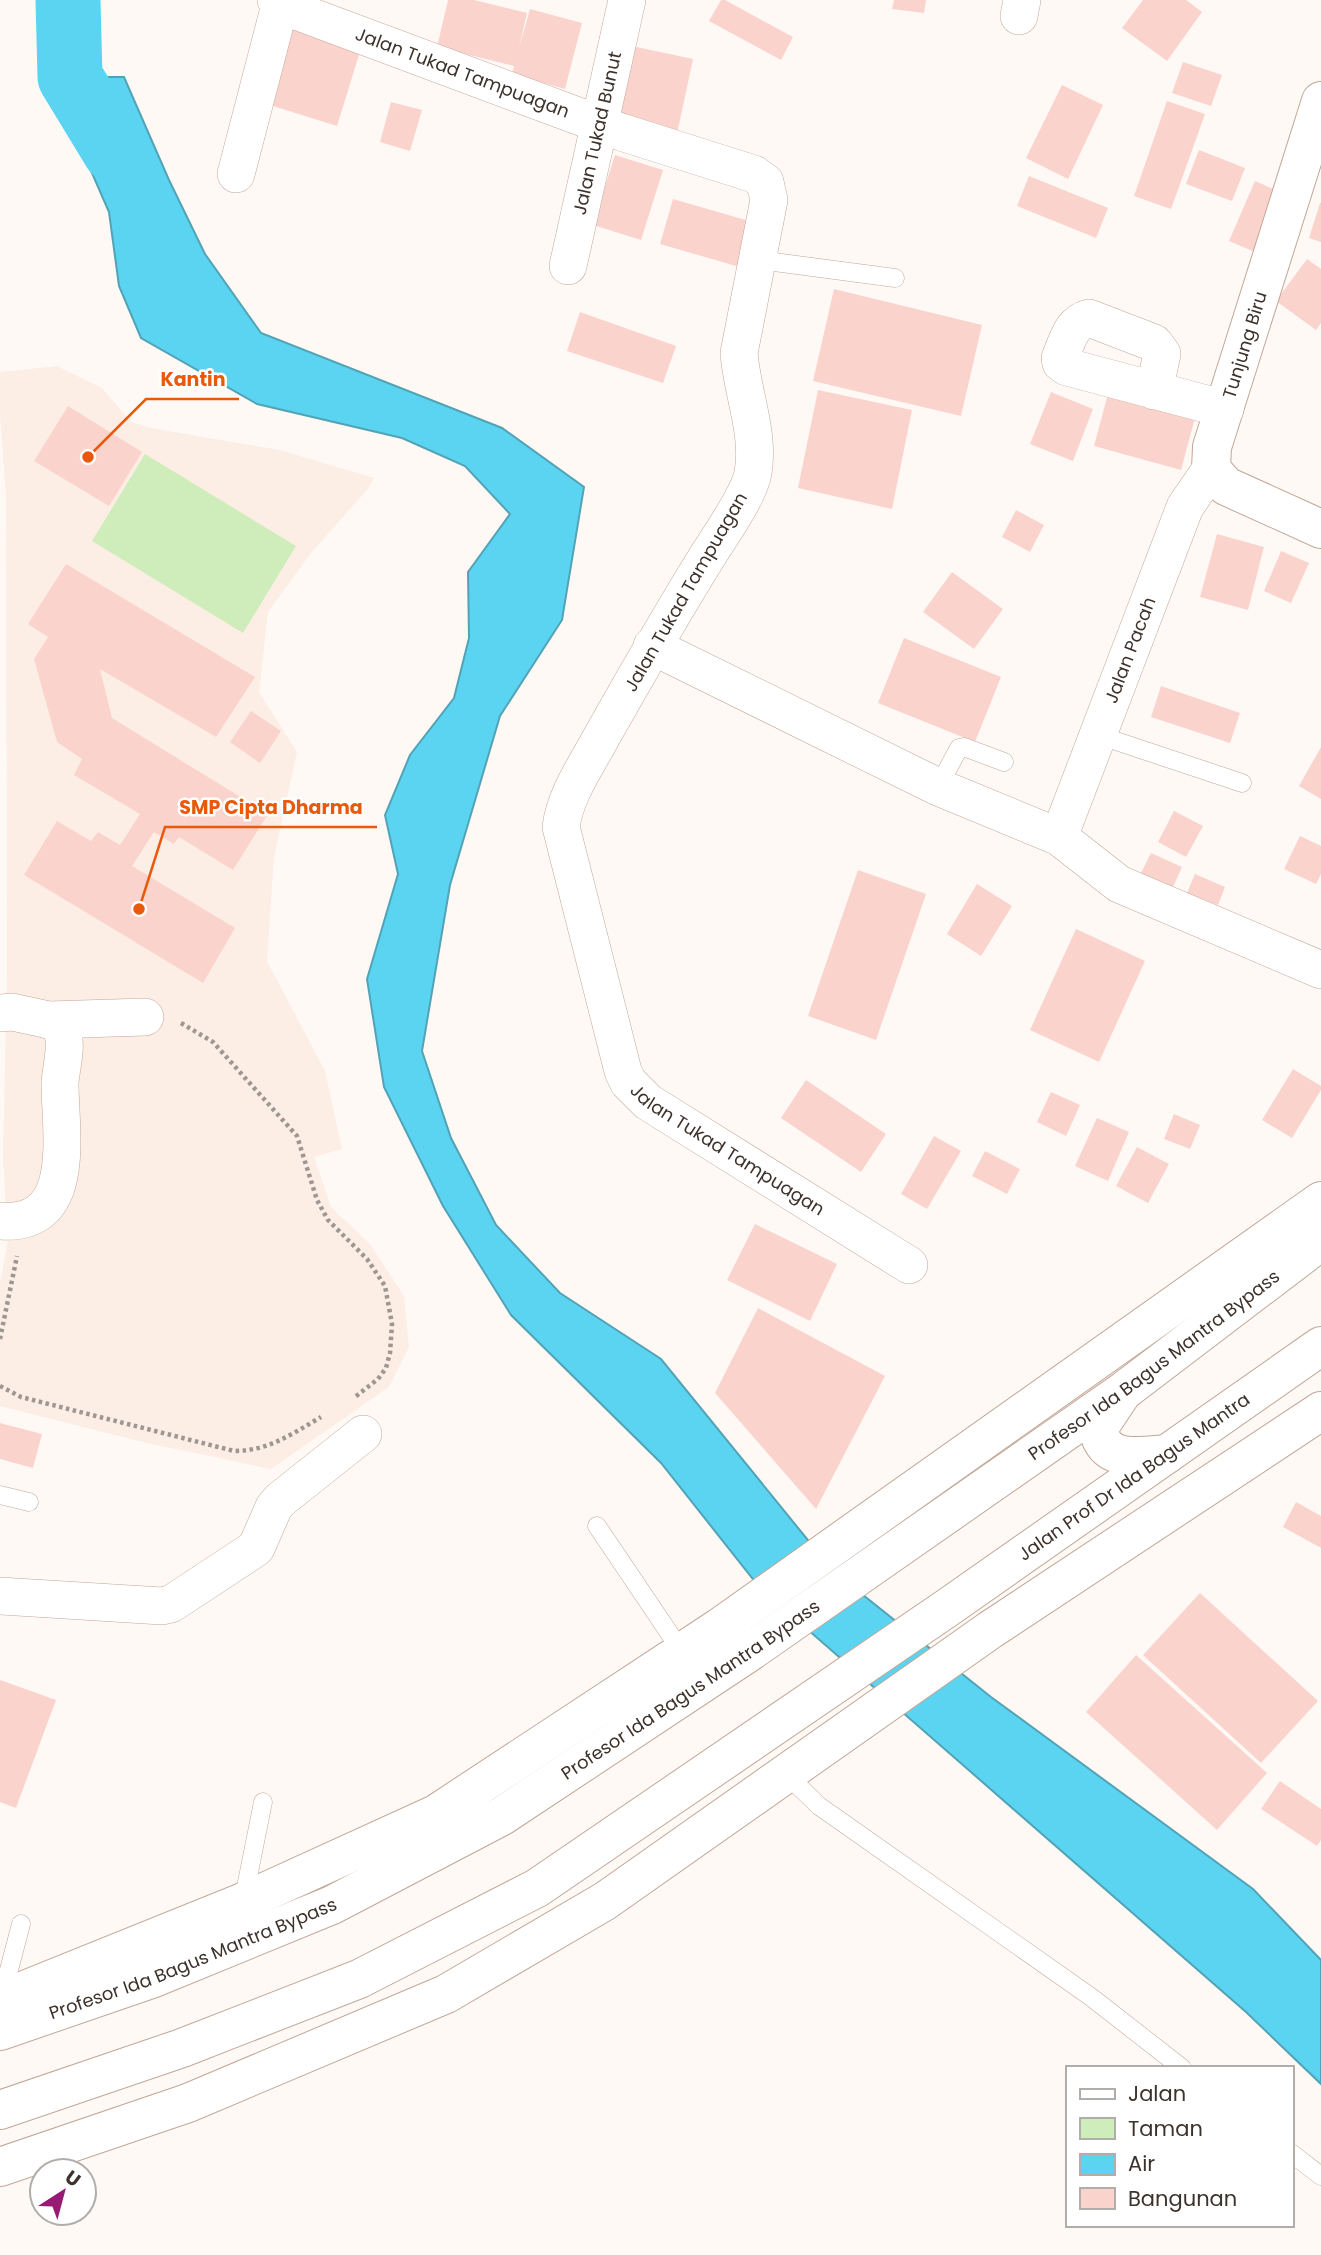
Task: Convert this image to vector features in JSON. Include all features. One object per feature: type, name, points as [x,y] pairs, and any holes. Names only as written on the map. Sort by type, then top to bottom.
[{"type":"main road","name":"Tunjung Biru","points":[[1211,469],[1212,447],[1321,100]]},
{"type":"main road","points":[[1211,469],[1226,486],[1321,529]]},
{"type":"main road","points":[[2,2010],[436,1814],[720,1627],[1321,1201]]},
{"type":"main road","name":"Profesor Ida Bagus Mantra Bypass","points":[[2,2010],[154,1978],[332,1905],[502,1816],[748,1653],[1125,1390],[1321,1241]]},
{"type":"main road","name":"Jalan Prof Dr Ida Bagus Mantra","points":[[166,2054],[359,1979],[537,1888],[801,1709],[1167,1454],[1317,1359]]},
{"type":"main road","points":[[1125,1390],[1098,1429],[1101,1442],[1109,1452],[1130,1456],[1167,1454]]},
{"type":"main road","points":[[0,2167],[188,2102],[446,1994],[605,1901],[990,1630],[1321,1411]]},
{"type":"main road","points":[[0,2110],[166,2054],[188,2102]]},
{"type":"street","name":"Jalan Tukad Bunut","points":[[568,266],[627,0]]},
{"type":"street","name":"Jalan Tukad Tampuagan","points":[[278,2],[621,132],[754,174],[765,182],[769,200],[739,353],[756,450],[752,477],[734,513],[652,646],[567,805],[561,828],[628,1082],[648,1102],[909,1265]]},
{"type":"street","points":[[236,174],[278,2]]},
{"type":"street","points":[[1154,391],[1225,409]]},
{"type":"street","name":"Jalan Pacah","points":[[1059,837],[1185,507],[1211,469]]},
{"type":"street","points":[[652,646],[938,787],[1059,837],[1119,884],[1321,970]]},
{"type":"street","points":[[0,1013],[12,1012],[49,1020],[56,1023],[64,1036],[60,1082],[63,1128],[61,1168],[54,1195],[43,1208],[12,1221]]},
{"type":"street","points":[[49,1020],[145,1017]]},
{"type":"street","points":[[0,1596],[162,1606],[171,1604],[256,1548],[274,1507],[280,1500],[363,1434]]},
{"type":"lane","points":[[759,260],[895,278]]},
{"type":"lane","points":[[1098,735],[1242,783]]},
{"type":"lane","points":[[938,787],[959,748],[964,747],[1004,762]]},
{"type":"lane","points":[[0,1495],[29,1502]]},
{"type":"lane","points":[[597,1526],[682,1652]]},
{"type":"lane","points":[[785,1773],[820,1806],[1091,1997],[1179,2066]]},
{"type":"lane","points":[[243,1902],[263,1802]]},
{"type":"lane","points":[[2,2010],[21,1924]]},
{"type":"lane","points":[[1293,2155],[1321,2176]]},
{"type":"path","points":[[145,1017],[168,1017],[194,1029],[213,1042],[297,1136],[317,1200],[328,1220],[380,1276],[387,1295],[392,1324],[386,1368],[378,1379],[346,1403]]},
{"type":"path","points":[[0,1339],[12,1221]]},
{"type":"path","points":[[0,1386],[21,1397],[234,1451],[258,1450],[275,1444],[322,1416]]},
{"type":"shaded area","points":[[57,366],[102,388],[131,422],[151,428],[280,450],[374,478],[367,490],[311,553],[268,612],[259,692],[297,752],[274,857],[267,961],[325,1071],[342,1149],[314,1157],[331,1207],[370,1244],[404,1296],[409,1347],[389,1387],[271,1469],[147,1443],[0,1406],[0,1283],[8,1240],[3,1158],[7,969],[6,497],[0,372]]},
{"type":"green space","points":[[145,454],[296,546],[243,633],[92,541]]},
{"type":"water","points":[[124,77],[205,254],[261,333],[502,428],[584,487],[562,620],[500,716],[450,885],[422,1051],[451,1138],[496,1225],[560,1293],[661,1359],[833,1571],[991,1697],[1253,1889],[1321,1960],[1321,2084],[1246,2012],[760,1588],[661,1463],[511,1315],[443,1206],[384,1087],[367,979],[398,874],[385,815],[410,755],[454,698],[469,638],[468,572],[510,514],[465,466],[402,438],[257,404],[141,338],[119,286],[109,212],[51,79]]},
{"type":"building","points":[[448,0],[474,0],[527,13],[519,48],[530,9],[582,23],[565,89],[512,74],[514,66],[437,47]]},
{"type":"building","points":[[721,0],[793,37],[781,60],[709,21]]},
{"type":"building","points":[[894,0],[926,0],[924,13],[892,9]]},
{"type":"building","points":[[1143,0],[1186,0],[1202,12],[1167,61],[1122,28]]},
{"type":"building","points":[[286,20],[362,45],[337,126],[260,102]]},
{"type":"building","points":[[632,46],[693,59],[677,134],[617,121]]},
{"type":"building","points":[[1183,62],[1222,75],[1211,106],[1172,93]]},
{"type":"building","points":[[1062,85],[1103,105],[1068,179],[1026,158]]},
{"type":"building","points":[[1167,101],[1205,114],[1171,209],[1134,196]]},
{"type":"building","points":[[391,102],[422,110],[410,151],[380,142]]},
{"type":"building","points":[[1199,150],[1245,168],[1232,201],[1186,184]]},
{"type":"building","points":[[615,155],[663,170],[641,240],[593,225]]},
{"type":"building","points":[[1029,176],[1108,208],[1096,238],[1017,206]]},
{"type":"building","points":[[1255,181],[1280,192],[1255,252],[1229,241]]},
{"type":"building","points":[[673,199],[756,223],[743,268],[660,244]]},
{"type":"building","points":[[1321,203],[1321,242],[1309,238]]},
{"type":"building","points":[[1307,259],[1321,269],[1321,323],[1316,330],[1276,301]]},
{"type":"building","points":[[834,289],[982,325],[961,416],[813,381]]},
{"type":"building","points":[[580,312],[676,346],[663,383],[567,351]]},
{"type":"building","points":[[818,390],[912,410],[892,509],[798,488]]},
{"type":"building","points":[[1109,390],[1196,414],[1181,470],[1094,446]]},
{"type":"building","points":[[1051,392],[1093,409],[1073,461],[1030,444]]},
{"type":"building","points":[[68,406],[142,452],[109,506],[34,461]]},
{"type":"building","points":[[1016,510],[1044,525],[1030,552],[1002,537]]},
{"type":"building","points":[[1217,534],[1264,547],[1248,610],[1200,597]]},
{"type":"building","points":[[1281,551],[1309,563],[1291,603],[1264,591]]},
{"type":"building","points":[[66,564],[255,677],[216,737],[100,669],[112,718],[268,814],[233,870],[179,837],[174,844],[154,832],[132,866],[235,928],[203,983],[24,875],[57,821],[91,841],[98,832],[120,845],[140,814],[74,775],[82,759],[57,742],[34,659],[48,637],[28,624]]},
{"type":"building","points":[[952,572],[1003,609],[974,649],[923,612]]},
{"type":"building","points":[[904,638],[1001,677],[975,742],[878,703]]},
{"type":"building","points":[[1161,686],[1240,713],[1230,743],[1151,717]]},
{"type":"building","points":[[251,711],[281,731],[260,763],[230,742]]},
{"type":"building","points":[[1321,747],[1321,799],[1299,786]]},
{"type":"building","points":[[1174,811],[1203,826],[1186,857],[1158,842]]},
{"type":"building","points":[[1300,836],[1321,846],[1321,874],[1316,884],[1284,869]]},
{"type":"building","points":[[1151,853],[1182,867],[1173,887],[1141,873]]},
{"type":"building","points":[[858,870],[926,894],[876,1040],[808,1016]]},
{"type":"building","points":[[1195,874],[1225,887],[1218,905],[1187,893]]},
{"type":"building","points":[[977,884],[1012,906],[981,956],[947,934]]},
{"type":"building","points":[[1076,929],[1145,961],[1099,1062],[1030,1030]]},
{"type":"building","points":[[1293,1069],[1321,1086],[1321,1090],[1292,1138],[1262,1120]]},
{"type":"building","points":[[806,1080],[886,1134],[861,1172],[781,1118]]},
{"type":"building","points":[[1051,1092],[1080,1105],[1066,1136],[1037,1122]]},
{"type":"building","points":[[1174,1114],[1200,1125],[1190,1149],[1164,1139]]},
{"type":"building","points":[[1097,1118],[1129,1132],[1108,1181],[1075,1166]]},
{"type":"building","points":[[934,1136],[961,1151],[927,1209],[901,1194]]},
{"type":"building","points":[[1137,1147],[1169,1164],[1148,1203],[1116,1186]]},
{"type":"building","points":[[985,1151],[1020,1169],[1007,1194],[972,1176]]},
{"type":"building","points":[[755,1224],[837,1264],[810,1321],[727,1280]]},
{"type":"building","points":[[758,1308],[885,1376],[816,1509],[715,1393]]},
{"type":"building","points":[[0,1423],[42,1434],[33,1468],[0,1459]]},
{"type":"building","points":[[1296,1502],[1321,1516],[1321,1548],[1283,1527]]},
{"type":"building","points":[[1200,1593],[1318,1701],[1261,1763],[1143,1655]]},
{"type":"building","points":[[1136,1655],[1267,1773],[1217,1830],[1086,1712]]},
{"type":"building","points":[[0,1680],[56,1700],[16,1808],[0,1802]]},
{"type":"building","points":[[1280,1781],[1321,1809],[1321,1840],[1317,1846],[1261,1809]]},
{"type":"waterway","points":[[68,0],[70,77],[115,151]]},
{"type":"place","name":"Kantin","points":[[88,457]]},
{"type":"place","name":"SMP Cipta Dharma","points":[[139,909]]}]
